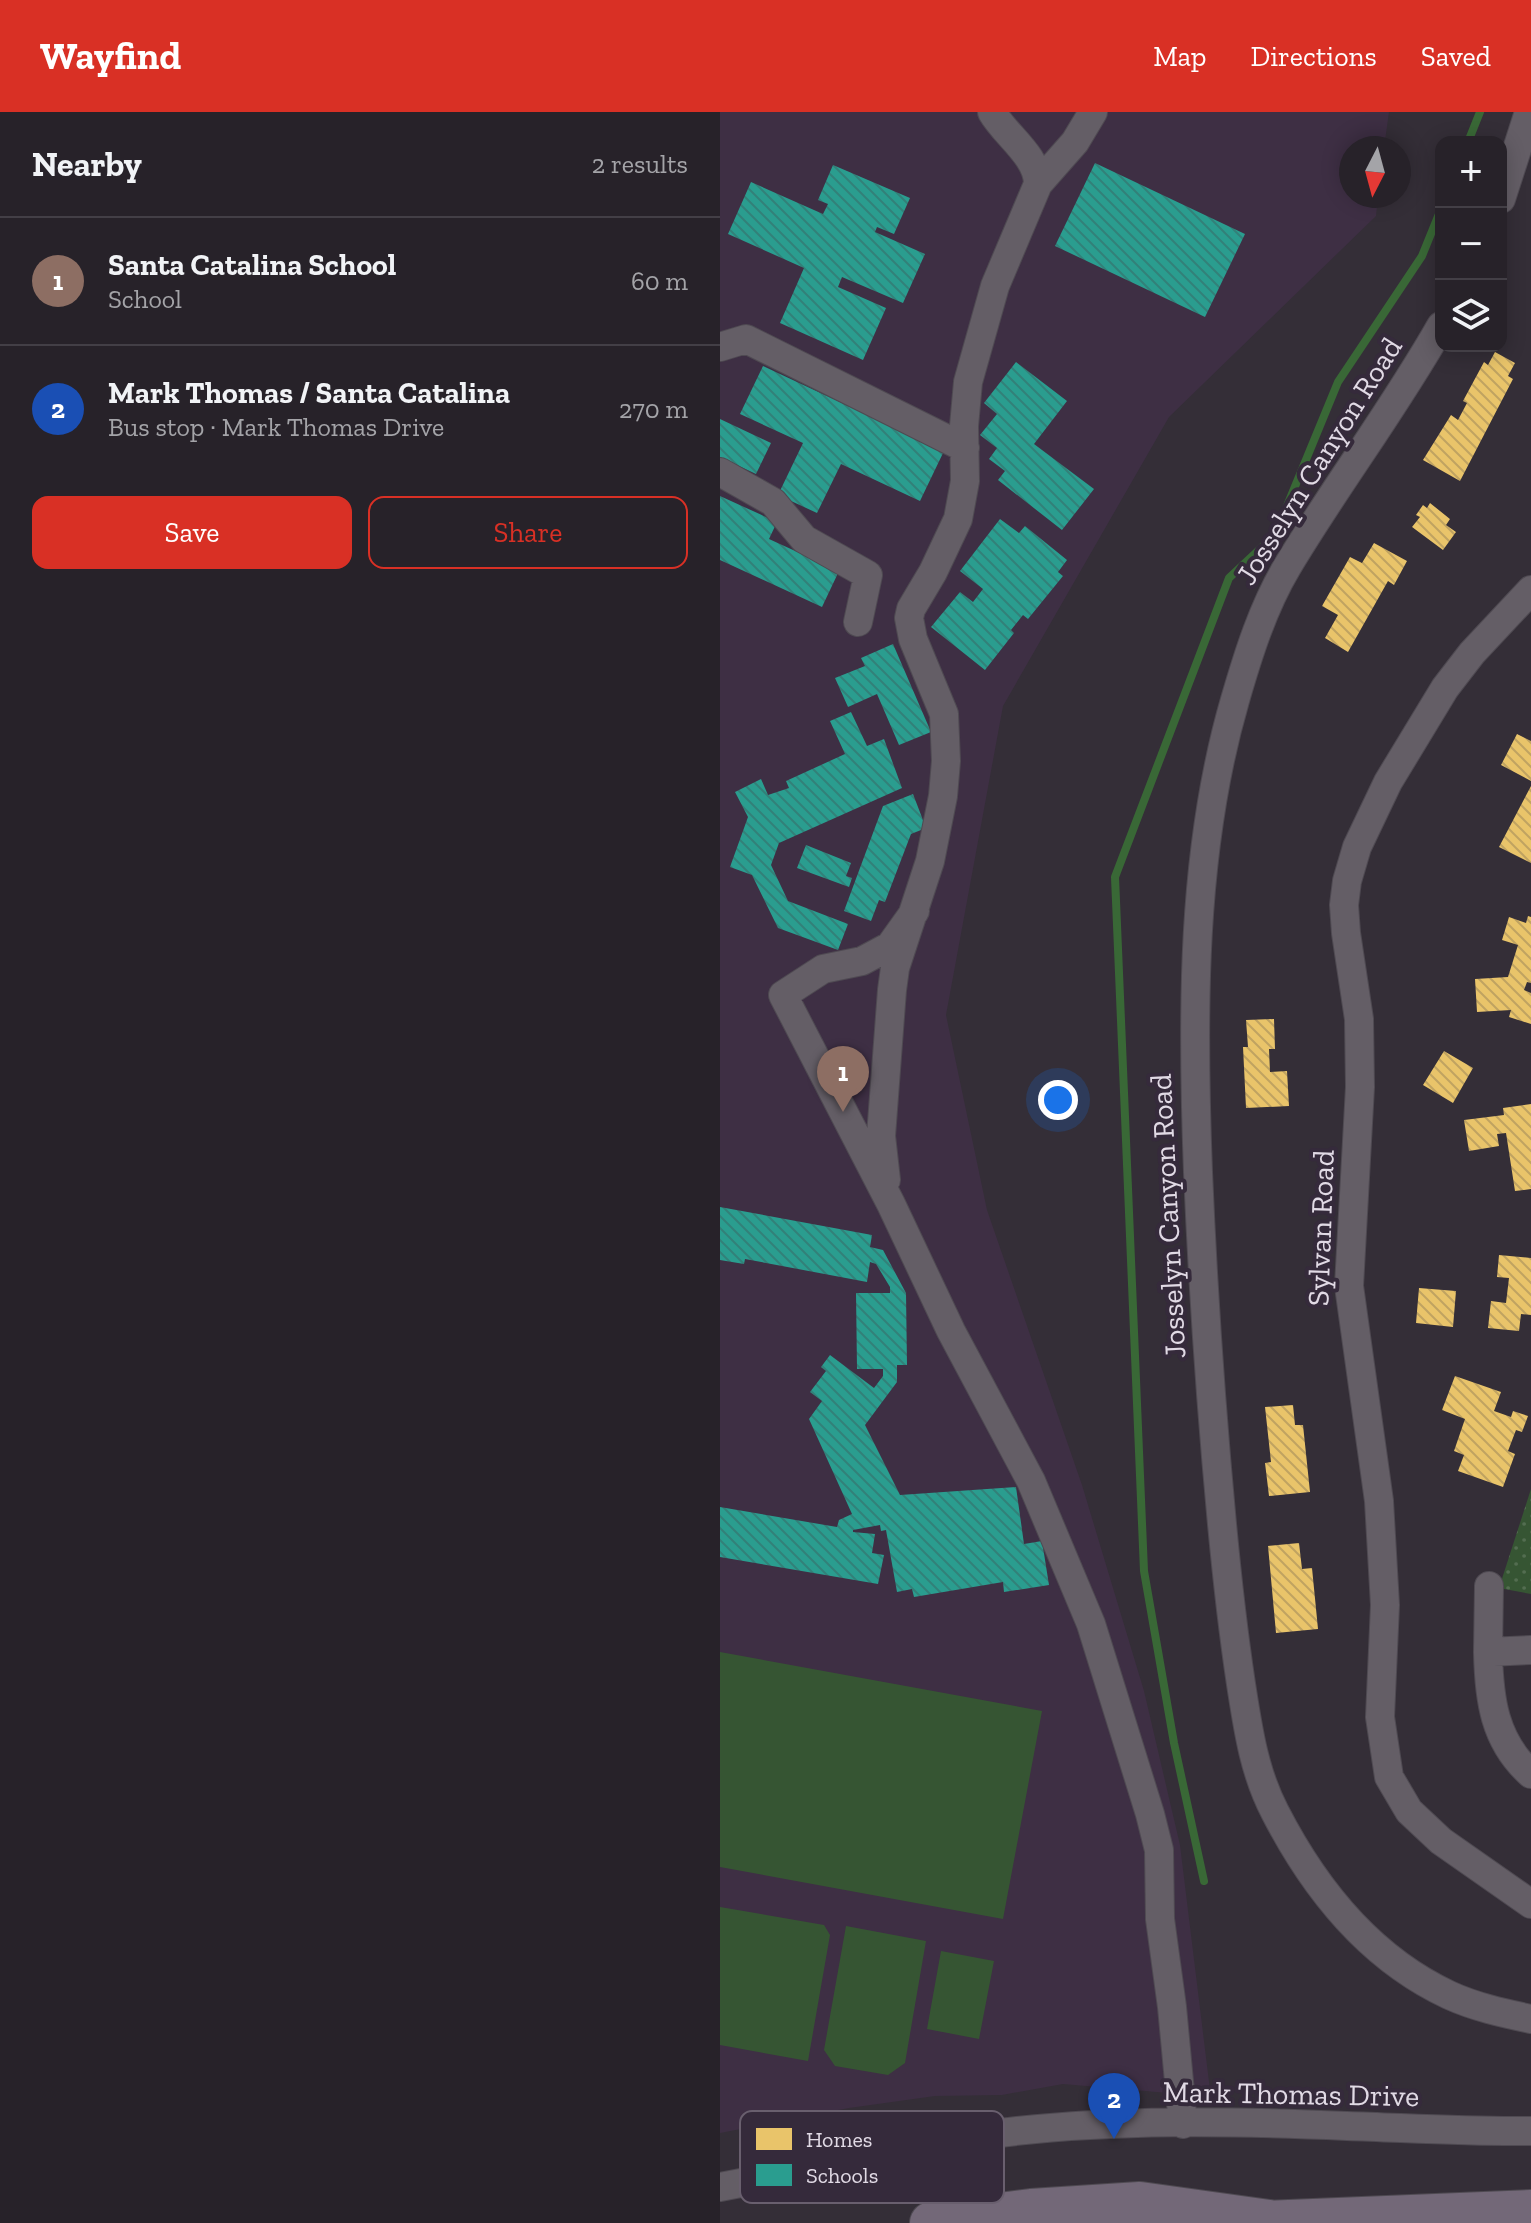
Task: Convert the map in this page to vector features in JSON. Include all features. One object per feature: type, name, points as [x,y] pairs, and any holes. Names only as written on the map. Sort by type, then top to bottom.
[{"type":"highway","points":[[931,2223],[1031,2210],[1140,2203],[1251,2222],[1531,2211]]},
{"type":"street","points":[[992,112],[1037,170],[1038,184]]},
{"type":"street","points":[[891,1204],[881,1136],[892,990],[895,968],[922,890],[938,823],[947,732],[944,714],[913,639],[909,618],[916,598],[933,572],[958,519],[965,481],[965,401],[975,349],[1009,250],[1038,184],[1075,142],[1093,112]]},
{"type":"street","points":[[1507,180],[1529,112]]},
{"type":"street","name":"Josselyn Canyon Road","points":[[1435,336],[1378,430],[1286,569],[1250,652],[1224,741],[1206,845],[1199,927],[1195,1098],[1201,1259],[1231,1620],[1255,1766],[1270,1801],[1328,1898],[1366,1938],[1404,1969],[1450,1995],[1494,2011],[1531,2019]]},
{"type":"street","points":[[720,347],[746,339],[965,448]]},
{"type":"street","points":[[720,472],[773,502],[804,539],[868,575],[858,622]]},
{"type":"street","name":"Sylvan Road","points":[[1531,590],[1472,653],[1445,688],[1388,782],[1357,847],[1344,905],[1359,1019],[1360,1087],[1349,1286],[1379,1501],[1385,1605],[1380,1717],[1389,1777],[1409,1811],[1441,1841],[1531,1904]]},
{"type":"street","points":[[915,911],[890,946],[862,961],[823,969],[783,995],[891,1204],[951,1331],[1031,1481],[1087,1614],[1110,1680],[1159,1850],[1160,1919],[1174,2021],[1183,2124]]},
{"type":"street","points":[[862,961],[892,990]]},
{"type":"street","points":[[1489,1586],[1488,1652],[1494,1714],[1502,1739],[1516,1760],[1531,1774]]},
{"type":"street","points":[[1488,1652],[1531,1650]]},
{"type":"street","name":"Mark Thomas Drive","points":[[1004,2133],[1066,2127],[1183,2124],[1531,2131]]},
{"type":"street","name":"Mark Thomas Drive","points":[[720,2187],[740,2183]]},
{"type":"shaded area","points":[[720,112],[1389,112],[1386,136],[1339,136],[1339,208],[1377,208],[1376,216],[1169,417],[1003,706],[946,1015],[987,1210],[1082,1485],[1144,1691],[1180,1845],[1210,2090],[1180,2094],[1063,2084],[1002,2095],[935,2096],[834,2111],[740,2111],[740,2129],[720,2133]]},
{"type":"green space","points":[[1531,1489],[1531,1594],[1499,1588]]},
{"type":"green space","points":[[720,1652],[1042,1711],[1003,1919],[720,1867]]},
{"type":"green space","points":[[720,1907],[824,1925],[830,1935],[808,2061],[720,2045]]},
{"type":"green space","points":[[846,1926],[926,1941],[905,2063],[888,2075],[835,2066],[824,2050]]},
{"type":"green space","points":[[941,1951],[994,1961],[979,2039],[927,2029]]},
{"type":"building: Homes","points":[[1495,352],[1515,363],[1508,376],[1513,379],[1460,481],[1423,460],[1451,415],[1458,420],[1467,403],[1463,401],[1484,362],[1488,365]]},
{"type":"building: Homes","points":[[1430,503],[1450,519],[1446,525],[1456,532],[1443,550],[1412,527],[1420,517],[1416,515],[1423,505],[1427,508]]},
{"type":"building: Homes","points":[[1374,543],[1407,561],[1394,585],[1388,581],[1348,652],[1325,638],[1338,615],[1322,606],[1350,557],[1362,563]]},
{"type":"building: Homes","points":[[1517,734],[1531,741],[1531,781],[1501,765]]},
{"type":"building: Homes","points":[[1531,786],[1531,863],[1499,847]]},
{"type":"building: Homes","points":[[1528,916],[1531,917],[1531,983],[1527,982],[1524,990],[1531,993],[1531,1024],[1509,1017],[1511,1010],[1477,1012],[1475,979],[1508,977],[1518,945],[1502,940],[1509,917],[1526,923]]},
{"type":"building: Homes","points":[[1274,1019],[1275,1049],[1269,1049],[1270,1072],[1287,1071],[1289,1106],[1246,1108],[1243,1047],[1248,1047],[1246,1020]]},
{"type":"building: Homes","points":[[1444,1051],[1473,1068],[1453,1103],[1423,1085]]},
{"type":"building: Homes","points":[[1531,1104],[1531,1189],[1515,1191],[1506,1133],[1497,1134],[1499,1146],[1469,1151],[1464,1120],[1504,1115],[1503,1108]]},
{"type":"building: Homes","points":[[1499,1255],[1531,1258],[1531,1315],[1521,1314],[1519,1331],[1488,1328],[1491,1301],[1506,1303],[1509,1278],[1497,1277]]},
{"type":"building: Homes","points":[[1419,1288],[1456,1291],[1453,1327],[1416,1323]]},
{"type":"building: Homes","points":[[1455,1376],[1501,1392],[1494,1411],[1511,1417],[1513,1411],[1528,1416],[1522,1432],[1516,1430],[1508,1451],[1515,1454],[1503,1487],[1458,1471],[1464,1455],[1454,1451],[1465,1419],[1442,1410]]},
{"type":"building: Homes","points":[[1293,1405],[1295,1425],[1303,1425],[1310,1492],[1269,1496],[1265,1463],[1271,1462],[1265,1407]]},
{"type":"building: Homes","points":[[1299,1543],[1302,1569],[1312,1568],[1318,1629],[1276,1633],[1268,1546]]},
{"type":"building: Schools","points":[[1095,163],[1245,234],[1205,317],[1055,246]]},
{"type":"building: Schools","points":[[833,165],[910,198],[894,234],[877,227],[875,232],[925,254],[903,303],[842,277],[838,287],[886,308],[863,360],[780,323],[804,268],[728,234],[751,182],[823,214],[828,204],[818,200]]},
{"type":"building: Schools","points":[[1016,362],[1067,401],[1034,444],[1094,489],[1062,530],[998,480],[1005,471],[989,459],[997,448],[980,435],[997,414],[984,403]]},
{"type":"building: Schools","points":[[763,366],[944,451],[920,501],[841,464],[817,513],[778,495],[803,443],[740,414]]},
{"type":"building: Schools","points":[[720,419],[771,443],[756,474],[720,457]]},
{"type":"building: Schools","points":[[720,496],[777,522],[769,539],[839,571],[822,607],[720,560]]},
{"type":"building: Schools","points":[[1000,519],[1019,533],[1025,526],[1067,560],[1058,572],[1063,576],[1028,619],[1023,615],[1011,630],[1014,633],[985,670],[931,627],[960,592],[973,602],[983,589],[960,571]]},
{"type":"building: Schools","points":[[893,644],[931,732],[899,745],[877,694],[848,707],[835,678],[865,666],[861,658]]},
{"type":"building: Schools","points":[[851,712],[867,746],[884,739],[902,788],[779,843],[771,865],[788,901],[848,924],[838,950],[778,928],[752,875],[730,867],[748,817],[735,792],[761,779],[768,795],[789,788],[786,781],[845,754],[830,721]]},
{"type":"building: Schools","points":[[913,794],[926,828],[911,834],[885,902],[879,900],[871,921],[844,911],[883,806]]},
{"type":"building: Schools","points":[[806,845],[851,863],[846,876],[852,878],[849,887],[797,868]]},
{"type":"building: Schools","points":[[720,1207],[872,1235],[870,1247],[883,1250],[906,1293],[907,1365],[897,1365],[897,1382],[865,1425],[900,1495],[1016,1487],[1024,1544],[1042,1541],[1049,1585],[1004,1592],[1003,1582],[914,1597],[912,1589],[897,1592],[886,1530],[881,1531],[880,1525],[853,1530],[875,1534],[872,1553],[884,1555],[878,1584],[720,1557],[720,1507],[837,1527],[839,1520],[852,1514],[809,1419],[822,1401],[810,1392],[826,1371],[821,1367],[830,1355],[874,1388],[883,1376],[883,1369],[857,1369],[856,1293],[890,1293],[890,1287],[876,1264],[870,1262],[867,1282],[745,1259],[744,1264],[720,1260]]},
{"type":"waterway","points":[[1470,136],[1480,112]]},
{"type":"waterway","points":[[1204,1881],[1174,1743],[1144,1571],[1115,877],[1229,578],[1275,535],[1338,382],[1422,256],[1435,224]]},
{"type":"place","name":"Santa Catalina School","points":[[843,1112]]},
{"type":"place","name":"Mark Thomas / Santa Catalina","points":[[1114,2139]]}]
